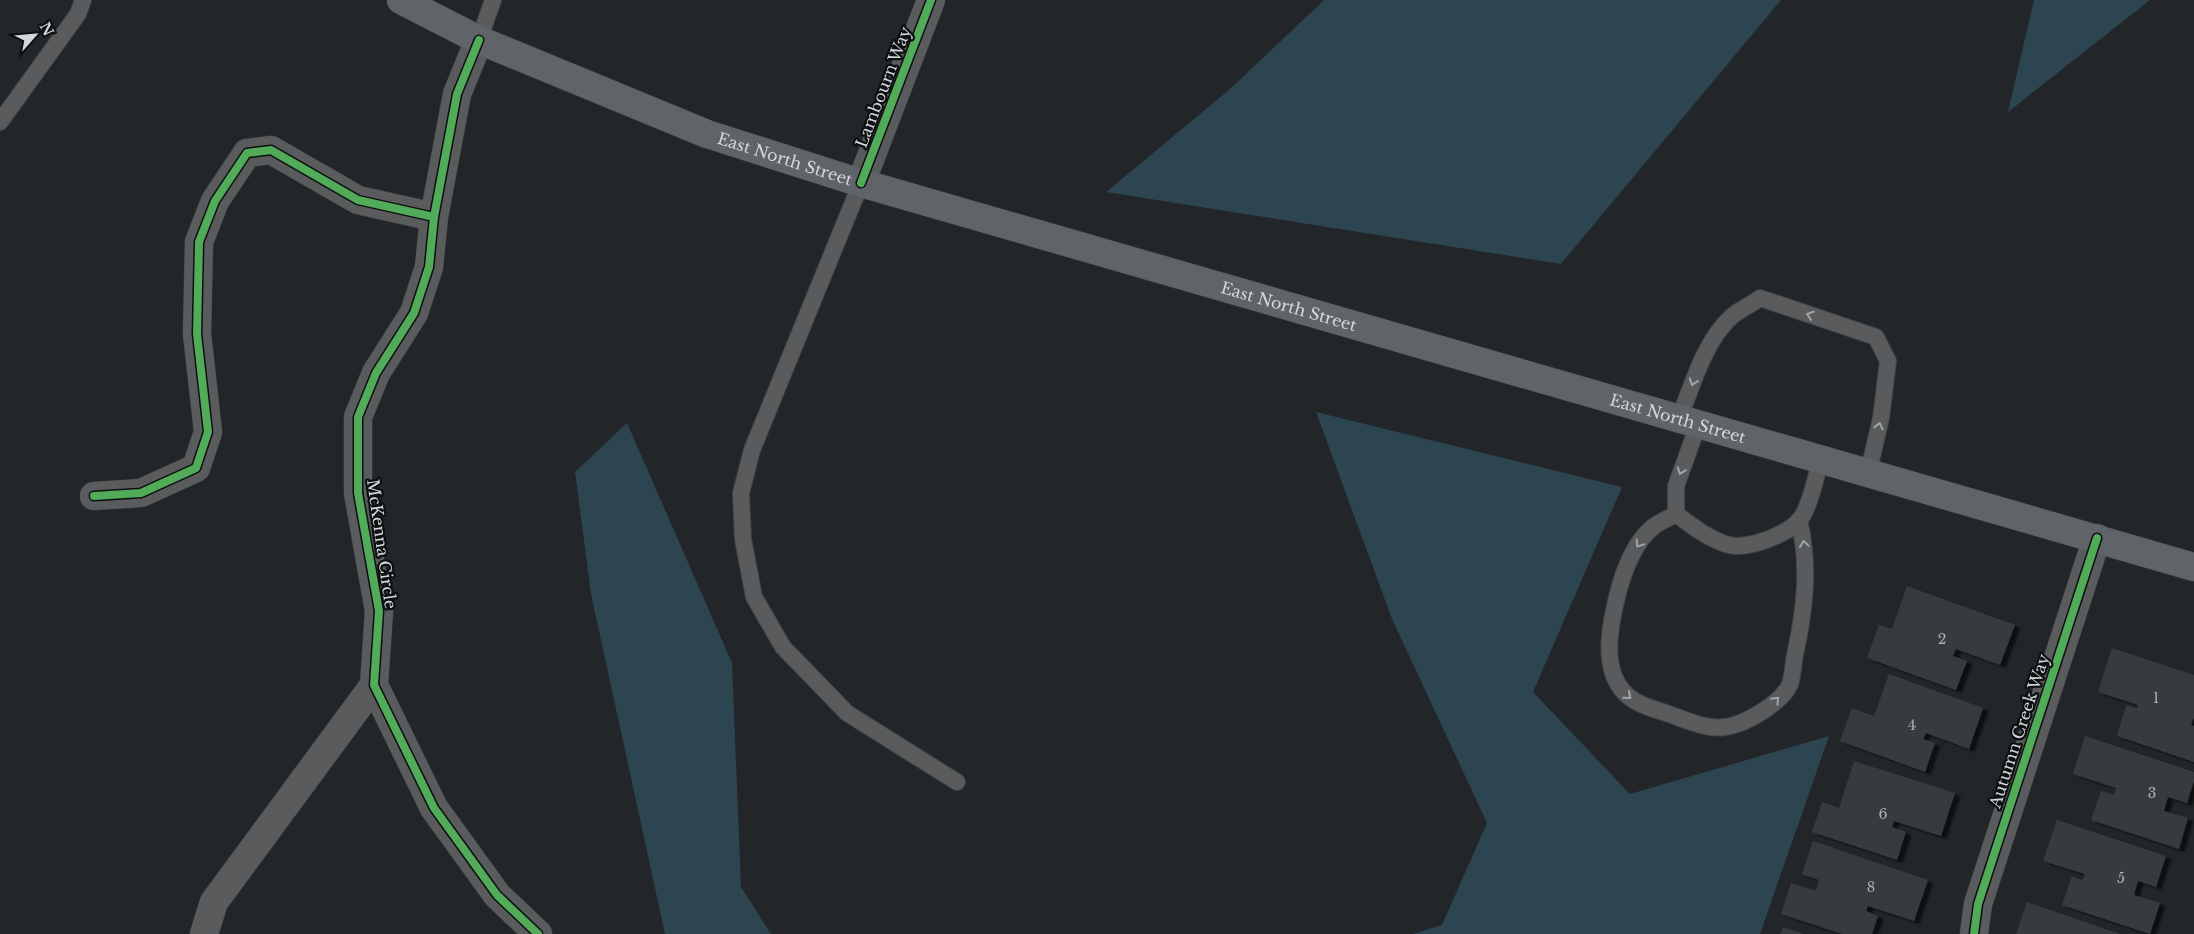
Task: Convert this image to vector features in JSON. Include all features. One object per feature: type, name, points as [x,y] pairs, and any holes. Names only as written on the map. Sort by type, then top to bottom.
[{"type":"main road","name":"East North Street","points":[[401,0],[479,40],[708,134],[861,184],[2194,567]]},
{"type":"street","name":"Lambourn Way","points":[[861,184],[931,0]]},
{"type":"street","name":"McKenna Circle","points":[[479,40],[457,94],[434,217],[429,267],[414,313],[376,373],[358,417],[358,493],[379,611],[374,685],[434,808],[497,895],[538,934]]},
{"type":"street","points":[[94,496],[141,492],[196,468],[208,432],[197,334],[199,242],[215,202],[247,153],[271,150],[358,200],[434,217]]},
{"type":"street","name":"Autumn Creek Way","points":[[1974,934],[1978,904],[2097,538]]},
{"type":"street","points":[[204,934],[214,902],[374,685]]},
{"type":"lane","points":[[0,122],[78,14],[83,0]]},
{"type":"lane","points":[[479,40],[493,0]]},
{"type":"lane","points":[[861,184],[752,450],[741,494],[743,539],[754,597],[783,647],[847,713],[957,782]]},
{"type":"lane","points":[[1676,514],[1676,486],[1699,365],[1731,318],[1760,298],[1876,337],[1888,361],[1881,418],[1868,474]]},
{"type":"lane","points":[[1676,514],[1699,531],[1730,546],[1758,543],[1788,532],[1803,516],[1821,460]]},
{"type":"lane","points":[[1676,514],[1654,526],[1636,546],[1620,587],[1610,647],[1613,675],[1624,695],[1643,706],[1705,725],[1724,728],[1763,711],[1775,703],[1790,685],[1802,622],[1807,578],[1805,545],[1800,520]]},
{"type":"shaded area","points":[[1324,0],[1781,0],[1561,264],[1106,192],[1229,90]]},
{"type":"shaded area","points":[[2034,0],[2150,0],[2008,112]]},
{"type":"shaded area","points":[[1316,412],[1622,487],[1533,692],[1630,794],[1829,736],[1760,934],[1413,934],[1442,925],[1487,823],[1392,619]]},
{"type":"shaded area","points":[[627,423],[732,663],[741,887],[771,934],[665,934],[591,594],[575,472]]},
{"type":"building","points":[[1907,586],[2015,625],[2000,665],[1956,649],[1953,656],[1967,661],[1956,690],[1867,658],[1879,625],[1892,629]]},
{"type":"building","points":[[2112,648],[2194,675],[2194,717],[2191,725],[2194,726],[2194,762],[2117,736],[2126,705],[2137,708],[2138,705],[2098,692]]},
{"type":"building","points":[[1889,674],[1983,708],[1969,749],[1926,733],[1923,739],[1935,743],[1925,772],[1840,741],[1852,708],[1874,716]]},
{"type":"building","points":[[2085,736],[2194,772],[2194,781],[2187,803],[2168,797],[2164,811],[2188,818],[2179,849],[2091,820],[2101,791],[2114,795],[2116,788],[2073,774]]},
{"type":"building","points":[[1854,761],[1955,793],[1941,836],[1894,821],[1892,827],[1906,832],[1897,860],[1812,832],[1822,802],[1839,808]]},
{"type":"building","points":[[2057,820],[2166,856],[2156,887],[2138,881],[2134,895],[2160,903],[2150,934],[2062,905],[2072,876],[2082,880],[2085,874],[2043,861]]},
{"type":"building","points":[[1813,841],[1928,880],[1914,921],[1868,906],[1866,911],[1878,916],[1872,934],[1842,934],[1781,914],[1791,883],[1816,891],[1819,880],[1802,874]]},
{"type":"building","points":[[2027,902],[2120,934],[2016,934]]},
{"type":"building","points":[[1783,927],[1804,934],[1780,934]]},
{"type":"cycle path","points":[[861,183],[931,0]]},
{"type":"cycle path","points":[[479,40],[457,94],[434,217],[429,267],[414,313],[376,373],[358,417],[358,493],[379,611],[374,685],[434,808],[497,895],[538,934]]},
{"type":"cycle path","points":[[94,496],[141,493],[196,468],[208,432],[197,334],[199,242],[215,201],[247,153],[271,150],[358,200],[434,217]]},
{"type":"cycle path","points":[[1974,934],[1978,904],[2097,538]]}]
